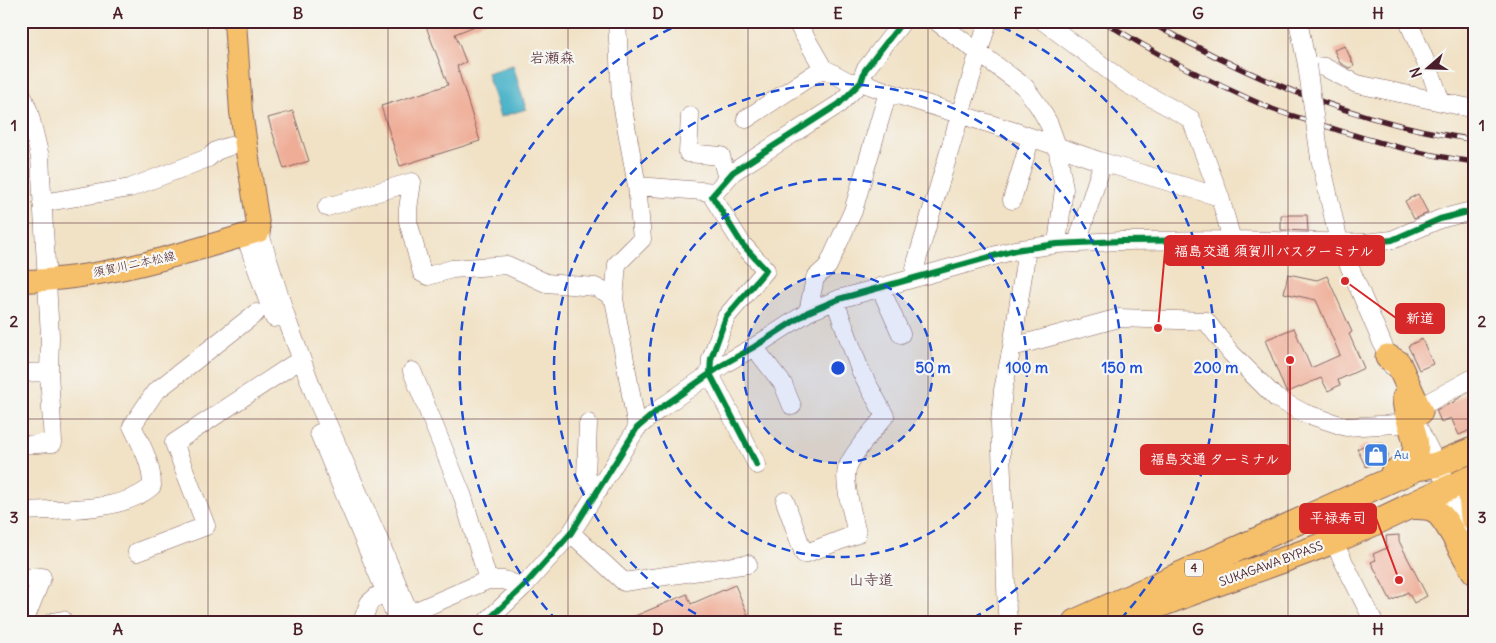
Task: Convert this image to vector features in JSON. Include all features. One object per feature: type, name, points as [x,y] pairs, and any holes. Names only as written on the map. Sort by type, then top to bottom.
[{"type":"highway","points":[[1323,511],[1360,488],[1405,467],[1412,460],[1415,453],[1416,442],[1412,409],[1398,363],[1388,357]]},
{"type":"highway","points":[[1412,409],[1434,447],[1441,452],[1474,453]]},
{"type":"highway","name":"SUKAGAWA BYPASS","points":[[1075,622],[1417,468],[1436,465],[1474,453]]},
{"type":"highway","name":"SUKAGAWA BYPASS","points":[[1120,622],[1156,614],[1333,541],[1475,477]]},
{"type":"highway","points":[[1323,511],[1342,516],[1418,482],[1436,482],[1448,488]]},
{"type":"highway","points":[[1474,520],[1471,495],[1475,489]]},
{"type":"highway","points":[[1409,506],[1433,509],[1444,520],[1475,572]]},
{"type":"main road","points":[[221,21],[230,146],[252,233]]},
{"type":"main road","points":[[236,21],[240,112],[252,233]]},
{"type":"main road","name":"須賀川二本松線","points":[[21,281],[46,281],[116,270],[252,233]]},
{"type":"street","points":[[617,21],[622,98],[637,186],[642,239],[617,264],[614,299],[637,428]]},
{"type":"street","points":[[796,21],[823,68],[849,82],[861,82],[1103,162],[1220,197]]},
{"type":"street","points":[[757,465],[710,374],[711,360],[726,317],[766,270],[742,244],[712,196],[733,172],[839,104],[861,82],[865,70],[903,21]]},
{"type":"street","points":[[936,21],[1025,87],[1049,124],[1057,146],[1064,188],[1057,244]]},
{"type":"street","points":[[913,278],[988,21]]},
{"type":"street","points":[[1043,21],[1127,84],[1191,119],[1220,197],[1232,240]]},
{"type":"street","points":[[1298,21],[1307,65],[1320,158],[1339,242],[1388,357]]},
{"type":"street","points":[[1408,21],[1441,102]]},
{"type":"street","points":[[1307,65],[1324,67],[1358,84],[1475,109]]},
{"type":"street","points":[[746,118],[823,68]]},
{"type":"street","points":[[21,92],[29,112],[40,157],[50,336],[49,372],[53,443],[21,445]]},
{"type":"street","points":[[808,312],[814,278],[828,266],[853,211],[888,92]]},
{"type":"street","points":[[690,116],[688,153],[721,156],[721,186]]},
{"type":"street","points":[[1012,200],[1031,137]]},
{"type":"street","points":[[42,203],[130,188],[208,158],[216,151],[230,146]]},
{"type":"street","points":[[1077,243],[1103,162]]},
{"type":"street","points":[[327,207],[412,182],[408,221],[422,274],[428,276],[452,269],[506,265],[546,283],[595,287],[614,299]]},
{"type":"street","points":[[637,186],[721,186]]},
{"type":"street","points":[[486,622],[522,587],[571,533],[637,428],[658,410],[710,374],[808,312],[835,301],[880,287],[1015,250],[1077,243],[1232,240],[1364,243],[1392,240],[1440,219],[1475,210]]},
{"type":"street","points":[[252,233],[264,292],[292,366],[337,478],[385,589],[407,619]]},
{"type":"street","points":[[252,233],[314,393],[376,533],[407,619]]},
{"type":"street","points":[[1009,622],[1007,612],[1000,423],[1003,390],[1012,348],[1027,249]]},
{"type":"street","points":[[880,287],[901,334]]},
{"type":"street","points":[[785,501],[804,554],[857,534],[847,489],[846,469],[885,416],[860,370],[835,301]]},
{"type":"street","points":[[21,511],[110,506],[144,494],[152,486],[152,475],[146,453],[132,426],[155,392],[256,312]]},
{"type":"street","points":[[1012,348],[1120,318],[1206,321],[1231,353],[1276,398],[1304,412],[1346,427],[1412,409],[1475,377]]},
{"type":"street","points":[[754,347],[783,384],[792,406]]},
{"type":"street","points":[[136,552],[206,526],[174,443],[292,366]]},
{"type":"street","points":[[412,371],[463,497],[488,580]]},
{"type":"street","points":[[21,373],[49,372]]},
{"type":"street","points":[[1412,409],[1448,488],[1452,512],[1475,562]]},
{"type":"street","points":[[588,423],[586,477],[599,490]]},
{"type":"street","points":[[1448,488],[1466,502],[1474,520]]},
{"type":"street","points":[[571,533],[624,582],[748,564]]},
{"type":"street","points":[[1333,541],[1374,622]]},
{"type":"street","points":[[21,578],[42,577],[24,622]]},
{"type":"street","points":[[407,619],[488,580],[504,580],[522,587]]},
{"type":"street","points":[[362,622],[369,603],[385,589]]},
{"type":"street","points":[[52,622],[63,620],[63,622]]},
{"type":"water","points":[[513,65],[526,109],[500,117],[487,73]]},
{"type":"building","points":[[424,21],[487,21],[455,34],[466,62],[457,66],[480,141],[400,166],[381,106],[448,85]]},
{"type":"building","points":[[1345,46],[1354,66],[1349,68],[1340,63],[1334,50]]},
{"type":"building","points":[[293,111],[309,161],[284,169],[268,118]]},
{"type":"building","points":[[1418,194],[1428,213],[1414,219],[1405,201]]},
{"type":"building","points":[[1281,215],[1307,215],[1308,231],[1281,230]]},
{"type":"building","points":[[1288,274],[1317,280],[1327,276],[1352,332],[1349,334],[1364,368],[1338,380],[1340,385],[1328,391],[1321,378],[1286,392],[1265,340],[1294,328],[1311,368],[1340,355],[1316,300],[1284,293]]},
{"type":"building","points":[[1422,339],[1433,364],[1419,370],[1408,346]]},
{"type":"building","points":[[1475,389],[1475,428],[1459,435],[1451,418],[1441,422],[1436,410]]},
{"type":"building","points":[[1382,443],[1389,456],[1366,467],[1357,449],[1367,444],[1369,449]]},
{"type":"building","points":[[1399,535],[1399,541],[1427,596],[1414,603],[1408,592],[1391,601],[1371,562],[1376,560],[1373,554],[1387,548],[1386,536]]},
{"type":"building","points":[[735,585],[751,622],[621,622],[687,594],[691,604]]},
{"type":"railway","points":[[1103,21],[1144,46],[1186,68],[1272,109],[1396,147],[1435,156],[1475,162]]},
{"type":"railway","points":[[1148,21],[1232,64],[1333,106],[1403,126],[1475,140]]},
{"type":"cycle path","points":[[757,465],[710,374],[711,359],[726,317],[766,270],[742,244],[712,196],[733,172],[839,104],[861,82],[865,70],[903,21]]},
{"type":"cycle path","points":[[486,622],[523,587],[571,533],[637,428],[658,410],[724,364],[808,312],[839,299],[1015,250],[1057,244],[1121,241],[1232,240],[1364,243],[1392,240],[1440,219],[1475,210]]},
{"type":"place","name":"新道","points":[[1345,281]]},
{"type":"place","name":"福島交通 須賀川バスターミナル","points":[[1158,328]]},
{"type":"place","name":"福島交通 ターミナル","points":[[1290,360]]},
{"type":"place","name":"Au","points":[[1376,455]]},
{"type":"place","name":"平禄寿司","points":[[1399,580]]},
{"type":"district","name":"岩瀬森","points":[[552,58]]},
{"type":"district","name":"山寺道","points":[[871,580]]}]
